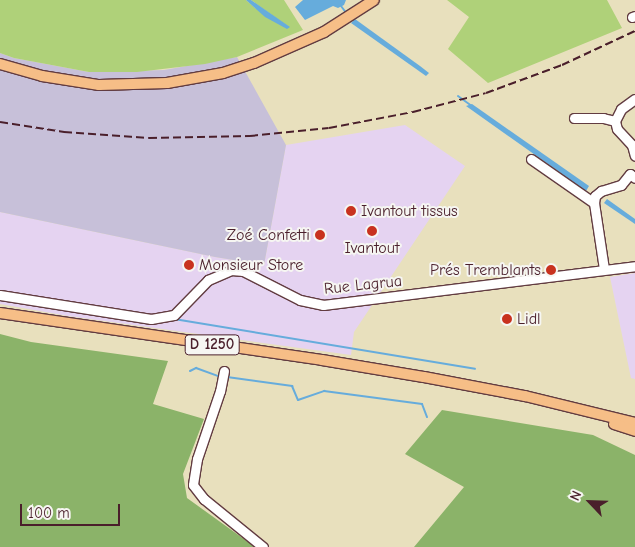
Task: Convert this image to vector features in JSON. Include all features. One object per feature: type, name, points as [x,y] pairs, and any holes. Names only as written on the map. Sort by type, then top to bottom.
[{"type":"main road","points":[[0,64],[42,76],[99,85],[167,83],[223,74],[254,63],[324,32],[374,0]]},
{"type":"main road","name":"D 1250","points":[[0,313],[322,360],[525,396],[635,423]]},
{"type":"main road","points":[[525,396],[635,431]]},
{"type":"street","points":[[635,99],[621,109],[615,121],[617,129],[632,145],[635,156]]},
{"type":"street","points":[[574,118],[603,118],[615,121]]},
{"type":"street","points":[[531,159],[594,203]]},
{"type":"street","points":[[604,269],[594,203],[596,196],[601,191],[620,186],[633,173]]},
{"type":"street","name":"Rue Lagrua","points":[[0,295],[151,319],[174,315],[208,280],[231,270],[243,271],[300,300],[323,305],[635,266]]},
{"type":"street","points":[[224,371],[220,391],[197,459],[193,485],[197,493],[224,517],[263,547]]},
{"type":"shaded area","points":[[0,53],[14,58],[89,72],[164,70],[237,57],[286,145],[264,265],[215,257],[0,212]]},
{"type":"shaded area","points":[[405,125],[465,166],[354,332],[351,355],[68,316],[0,304],[0,212],[215,257],[264,265],[286,145]]},
{"type":"shaded area","points":[[635,273],[635,379],[631,378],[610,277]]},
{"type":"green space","points":[[0,0],[246,0],[255,8],[289,27],[251,0],[284,0],[303,30],[237,57],[205,64],[137,72],[89,72],[14,58],[0,53]]},
{"type":"green space","points":[[447,0],[607,0],[622,28],[488,83],[448,49],[469,17]]},
{"type":"green space","points":[[0,334],[31,342],[168,361],[153,404],[204,419],[183,474],[187,498],[255,547],[0,547]]},
{"type":"green space","points":[[442,410],[593,435],[635,455],[635,547],[414,547],[464,487],[405,454]]},
{"type":"water","points":[[246,0],[251,0],[290,27],[287,29],[265,17]]},
{"type":"water","points":[[303,0],[346,0],[344,5],[338,8],[333,6],[305,20],[295,7]]},
{"type":"water","points":[[355,19],[429,73],[426,76],[351,23]]},
{"type":"water","points":[[472,104],[589,186],[586,191],[466,106]]},
{"type":"water","points":[[607,199],[635,219],[635,224],[604,203]]},
{"type":"waterway","points":[[341,6],[347,14]]},
{"type":"waterway","points":[[458,96],[472,106]]},
{"type":"waterway","points":[[174,319],[475,369]]},
{"type":"waterway","points":[[190,371],[196,368],[218,376]]},
{"type":"waterway","points":[[227,377],[292,386],[298,400],[324,391],[422,404],[427,417]]},
{"type":"railway","points":[[0,122],[64,132],[149,138],[250,136],[329,128],[413,112],[486,93],[562,65],[635,31]]},
{"type":"place","name":"Ivantout tissus","points":[[351,211]]},
{"type":"place","name":"Ivantout","points":[[372,231]]},
{"type":"place","name":"Zoé Confetti","points":[[320,235]]},
{"type":"place","name":"Monsieur Store","points":[[189,265]]},
{"type":"place","name":"Prés Tremblants","points":[[551,270]]},
{"type":"place","name":"Lidl","points":[[507,319]]}]
